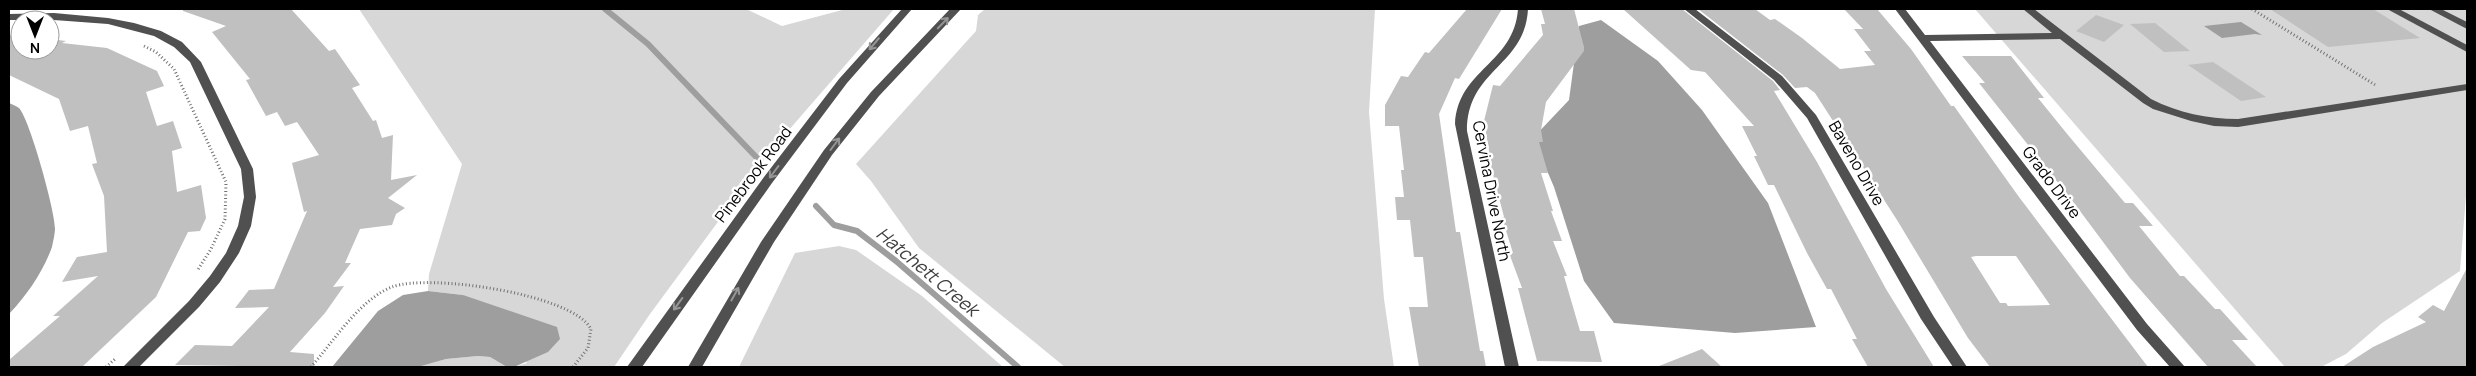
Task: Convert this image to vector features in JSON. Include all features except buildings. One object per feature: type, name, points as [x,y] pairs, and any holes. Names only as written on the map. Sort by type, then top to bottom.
[{"type":"street","name":"Pinebrook Road","points":[[634,367],[780,164],[843,81],[907,9]]},
{"type":"street","points":[[695,367],[748,270],[819,166],[864,108],[956,9]]},
{"type":"street","name":"Cervina Drive North","points":[[1512,367],[1461,131],[1461,117],[1469,92],[1504,56],[1518,37],[1523,9]]},
{"type":"street","name":"Baveno Drive","points":[[1689,9],[1778,78],[1812,116],[1928,318],[1960,367]]},
{"type":"street","points":[[2028,9],[2147,101],[2170,112],[2201,120],[2238,123],[2467,87]]},
{"type":"street","points":[[2392,9],[2467,49]]},
{"type":"street","points":[[2434,9],[2467,26]]},
{"type":"street","name":"Grado Drive","points":[[1901,10],[2142,327],[2178,367]]},
{"type":"street","points":[[9,17],[40,16],[100,20],[151,32],[171,41],[194,60],[247,169],[250,186],[248,213],[236,244],[224,266],[190,309],[130,367]]},
{"type":"street","points":[[1923,38],[2065,36]]},
{"type":"path","points":[[2252,9],[2396,98]]},
{"type":"path","points":[[139,44],[156,52],[174,70],[186,91],[226,182],[225,219],[211,250],[196,274]]},
{"type":"path","points":[[310,367],[376,296],[393,285],[435,280],[454,282],[553,304],[584,317],[591,329],[588,348],[573,367]]},
{"type":"path","points":[[106,367],[120,354]]},
{"type":"shaded area","points":[[359,9],[746,9],[782,26],[846,9],[894,9],[768,154],[650,314],[614,367],[514,367],[527,363],[463,295],[428,291],[429,274],[462,164]]},
{"type":"shaded area","points":[[985,9],[1375,9],[1369,112],[1384,299],[1394,367],[1065,367],[919,248],[871,181],[856,164],[976,31],[978,15]]},
{"type":"shaded area","points":[[1975,9],[2467,9],[2467,183],[2460,271],[2382,323],[2346,354],[2321,367],[2285,367]]},
{"type":"shaded area","points":[[1601,20],[1658,61],[1702,110],[1768,203],[1816,327],[1735,333],[1614,323],[1584,281],[1554,187],[1533,138],[1569,100],[1579,26]]},
{"type":"shaded area","points":[[2241,22],[2262,35],[2255,34],[2222,38],[2204,26]]},
{"type":"shaded area","points":[[9,103],[19,108],[29,129],[47,186],[55,228],[52,247],[44,265],[28,291],[9,314]]},
{"type":"shaded area","points":[[839,246],[856,250],[922,296],[1003,367],[739,367],[795,253]]},
{"type":"shaded area","points":[[428,291],[463,295],[557,327],[560,339],[548,352],[514,367],[507,367],[490,357],[478,356],[446,359],[418,367],[332,367],[378,311],[403,295]]},
{"type":"shaded area","points":[[478,356],[490,357],[507,367],[418,367],[446,359]]},
{"type":"waterway","name":"Hatchett Creek","points":[[605,9],[648,44],[759,160]]},
{"type":"waterway","name":"Hatchett Creek","points":[[816,206],[834,225],[857,231],[896,261],[1018,367]]}]
